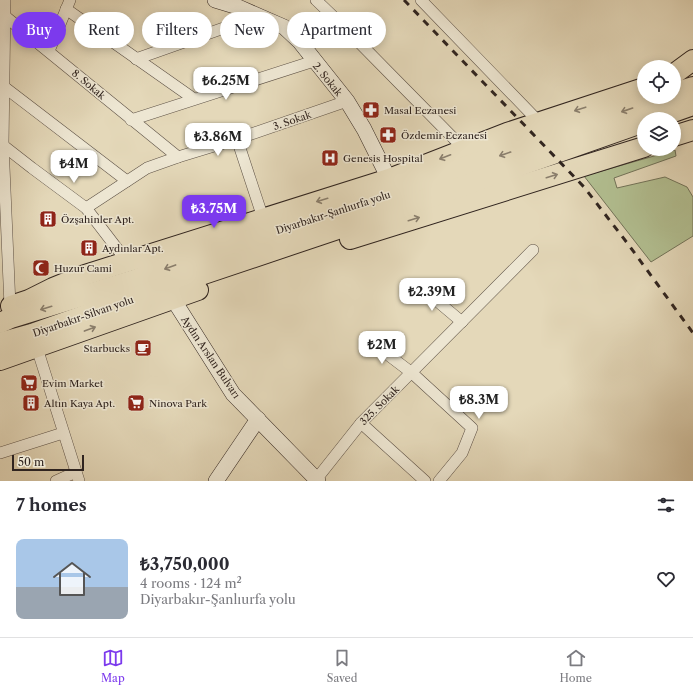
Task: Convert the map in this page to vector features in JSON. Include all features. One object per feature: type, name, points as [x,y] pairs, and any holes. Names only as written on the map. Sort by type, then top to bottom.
[{"type":"highway","points":[[681,69],[693,60]]},
{"type":"highway","points":[[681,75],[693,71]]},
{"type":"highway","points":[[681,91],[693,87]]},
{"type":"highway","points":[[5,307],[29,300],[84,275],[390,179],[540,122],[637,90]]},
{"type":"highway","name":"Diyarbakır-Şanlıurfa yolu","points":[[0,323],[137,279],[198,257],[335,212],[644,104]]},
{"type":"highway","points":[[673,112],[693,105]]},
{"type":"highway","points":[[0,360],[37,348],[169,293],[403,207],[637,124]]},
{"type":"highway","points":[[681,134],[693,130]]},
{"type":"highway","points":[[169,293],[270,264],[637,149]]},
{"type":"highway","points":[[340,242],[403,207]]},
{"type":"highway","name":"Diyarbakır-Silvan yolu","points":[[0,343],[169,293]]},
{"type":"street","points":[[4,0],[2,14],[2,144],[5,307]]},
{"type":"street","name":"2. Sokak","points":[[216,0],[249,12]]},
{"type":"street","points":[[316,0],[464,150]]},
{"type":"street","points":[[421,0],[540,122]]},
{"type":"street","points":[[49,51],[68,5],[136,59],[194,99]]},
{"type":"street","name":"8. Sokak","points":[[2,14],[178,157]]},
{"type":"street","name":"2. Sokak","points":[[279,25],[284,27],[300,42],[347,101],[364,129],[390,179]]},
{"type":"street","points":[[136,59],[220,29]]},
{"type":"street","points":[[131,120],[314,61]]},
{"type":"street","points":[[2,79],[127,181]]},
{"type":"street","name":"3. Sokak","points":[[86,208],[147,168],[347,101]]},
{"type":"street","points":[[198,257],[254,221],[237,139]]},
{"type":"street","points":[[2,144],[86,208],[122,255]]},
{"type":"street","name":"325. Sokak","points":[[317,481],[361,423],[533,250]]},
{"type":"street","points":[[417,284],[462,322]]},
{"type":"street","name":"Aydın Arslan Bulvarı","points":[[169,293],[233,394],[317,481]]},
{"type":"street","points":[[366,338],[412,373],[472,428],[462,453],[439,481]]},
{"type":"street","points":[[37,348],[78,476],[56,481]]},
{"type":"street","points":[[216,481],[258,419]]},
{"type":"street","points":[[361,423],[425,481]]},
{"type":"street","points":[[0,453],[63,433]]},
{"type":"green space","points":[[654,156],[676,156],[614,178],[617,188],[665,177],[687,187],[693,197],[693,236],[651,262],[584,176]]},
{"type":"railway","points":[[404,0],[584,187],[693,333]]},
{"type":"place","name":"Masal Eczanesi","points":[[371,110]]},
{"type":"place","name":"Özdemir Eczanesi","points":[[388,135]]},
{"type":"place","name":"Genesis Hospital","points":[[330,158]]},
{"type":"place","name":"Özşahinler Apt.","points":[[48,219]]},
{"type":"place","name":"Aydınlar Apt.","points":[[89,248]]},
{"type":"place","name":"Huzur Cami","points":[[41,268]]},
{"type":"place","name":"Starbucks","points":[[143,348]]},
{"type":"place","name":"Evim Market","points":[[29,383]]},
{"type":"place","name":"Altın Kaya Apt.","points":[[31,403]]},
{"type":"place","name":"Ninova Park","points":[[136,403]]}]
